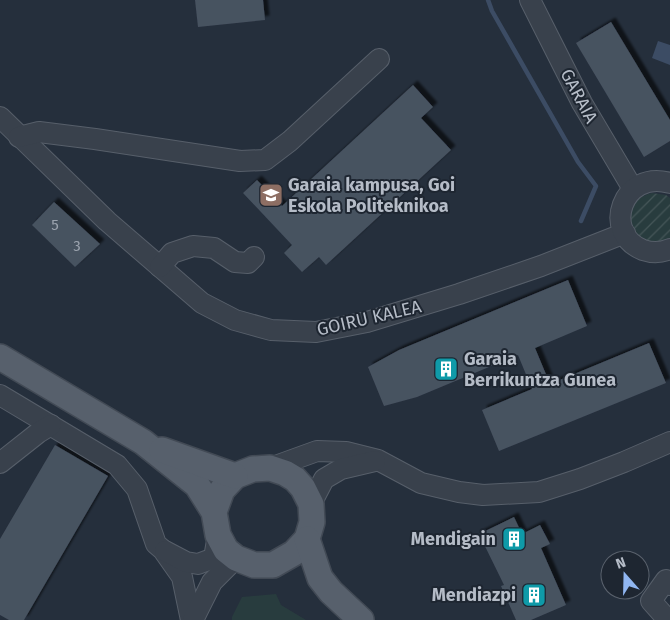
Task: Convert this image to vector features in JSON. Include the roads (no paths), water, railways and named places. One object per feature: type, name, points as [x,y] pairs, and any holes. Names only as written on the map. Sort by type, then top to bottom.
[{"type":"main road","points":[[0,357],[143,442],[197,486],[220,541],[254,565],[273,565],[294,553],[307,539],[312,522],[311,504],[303,488],[286,473],[270,468],[253,469],[235,476],[222,490],[220,541]]},
{"type":"main road","points":[[143,442],[235,476]]},
{"type":"main road","points":[[307,539],[320,578],[331,592],[361,620]]},
{"type":"main road","points":[[276,563],[320,578]]},
{"type":"street","name":"GARAIA","points":[[530,0],[582,103],[633,189]]},
{"type":"street","points":[[19,137],[39,132],[240,161],[265,160],[290,141],[379,59]]},
{"type":"street","name":"GOIRU KALEA","points":[[0,117],[107,221],[202,303],[235,320],[271,330],[316,332],[367,322],[459,294],[541,266],[625,233]]},
{"type":"street","points":[[669,251],[658,252],[638,248],[625,233],[621,222],[621,210],[625,198],[633,189],[641,184],[661,180],[670,183]]},
{"type":"street","points":[[160,267],[172,253],[193,246],[214,248],[235,262],[248,263],[254,257]]},
{"type":"street","points":[[0,395],[117,465],[137,489],[156,544],[163,550],[186,562],[198,564],[220,541]]},
{"type":"street","points":[[0,463],[38,433],[51,426]]},
{"type":"street","points":[[270,468],[317,451],[346,452],[378,460],[421,483],[459,492],[483,495],[539,492],[580,480],[670,442]]},
{"type":"street","points":[[311,504],[324,479],[341,469],[378,460]]},
{"type":"street","points":[[192,620],[212,582],[220,541]]},
{"type":"street","points":[[163,550],[182,577],[192,620]]},
{"type":"street","points":[[182,577],[202,583],[212,582]]},
{"type":"street","points":[[668,620],[651,601],[666,580],[670,585]]},
{"type":"water","points":[[658,41],[670,45],[670,65],[652,58]]},
{"type":"waterway","points":[[488,0],[492,11],[578,162],[596,186],[581,221]]},
{"type":"place","name":"Garaia kampusa, Goi Eskola Politeknikoa","points":[[271,195]]},
{"type":"place","name":"Garaia Berrikuntza Gunea","points":[[446,369]]},
{"type":"place","name":"Mendigain","points":[[514,539]]},
{"type":"place","name":"Mendiazpi","points":[[534,595]]}]
